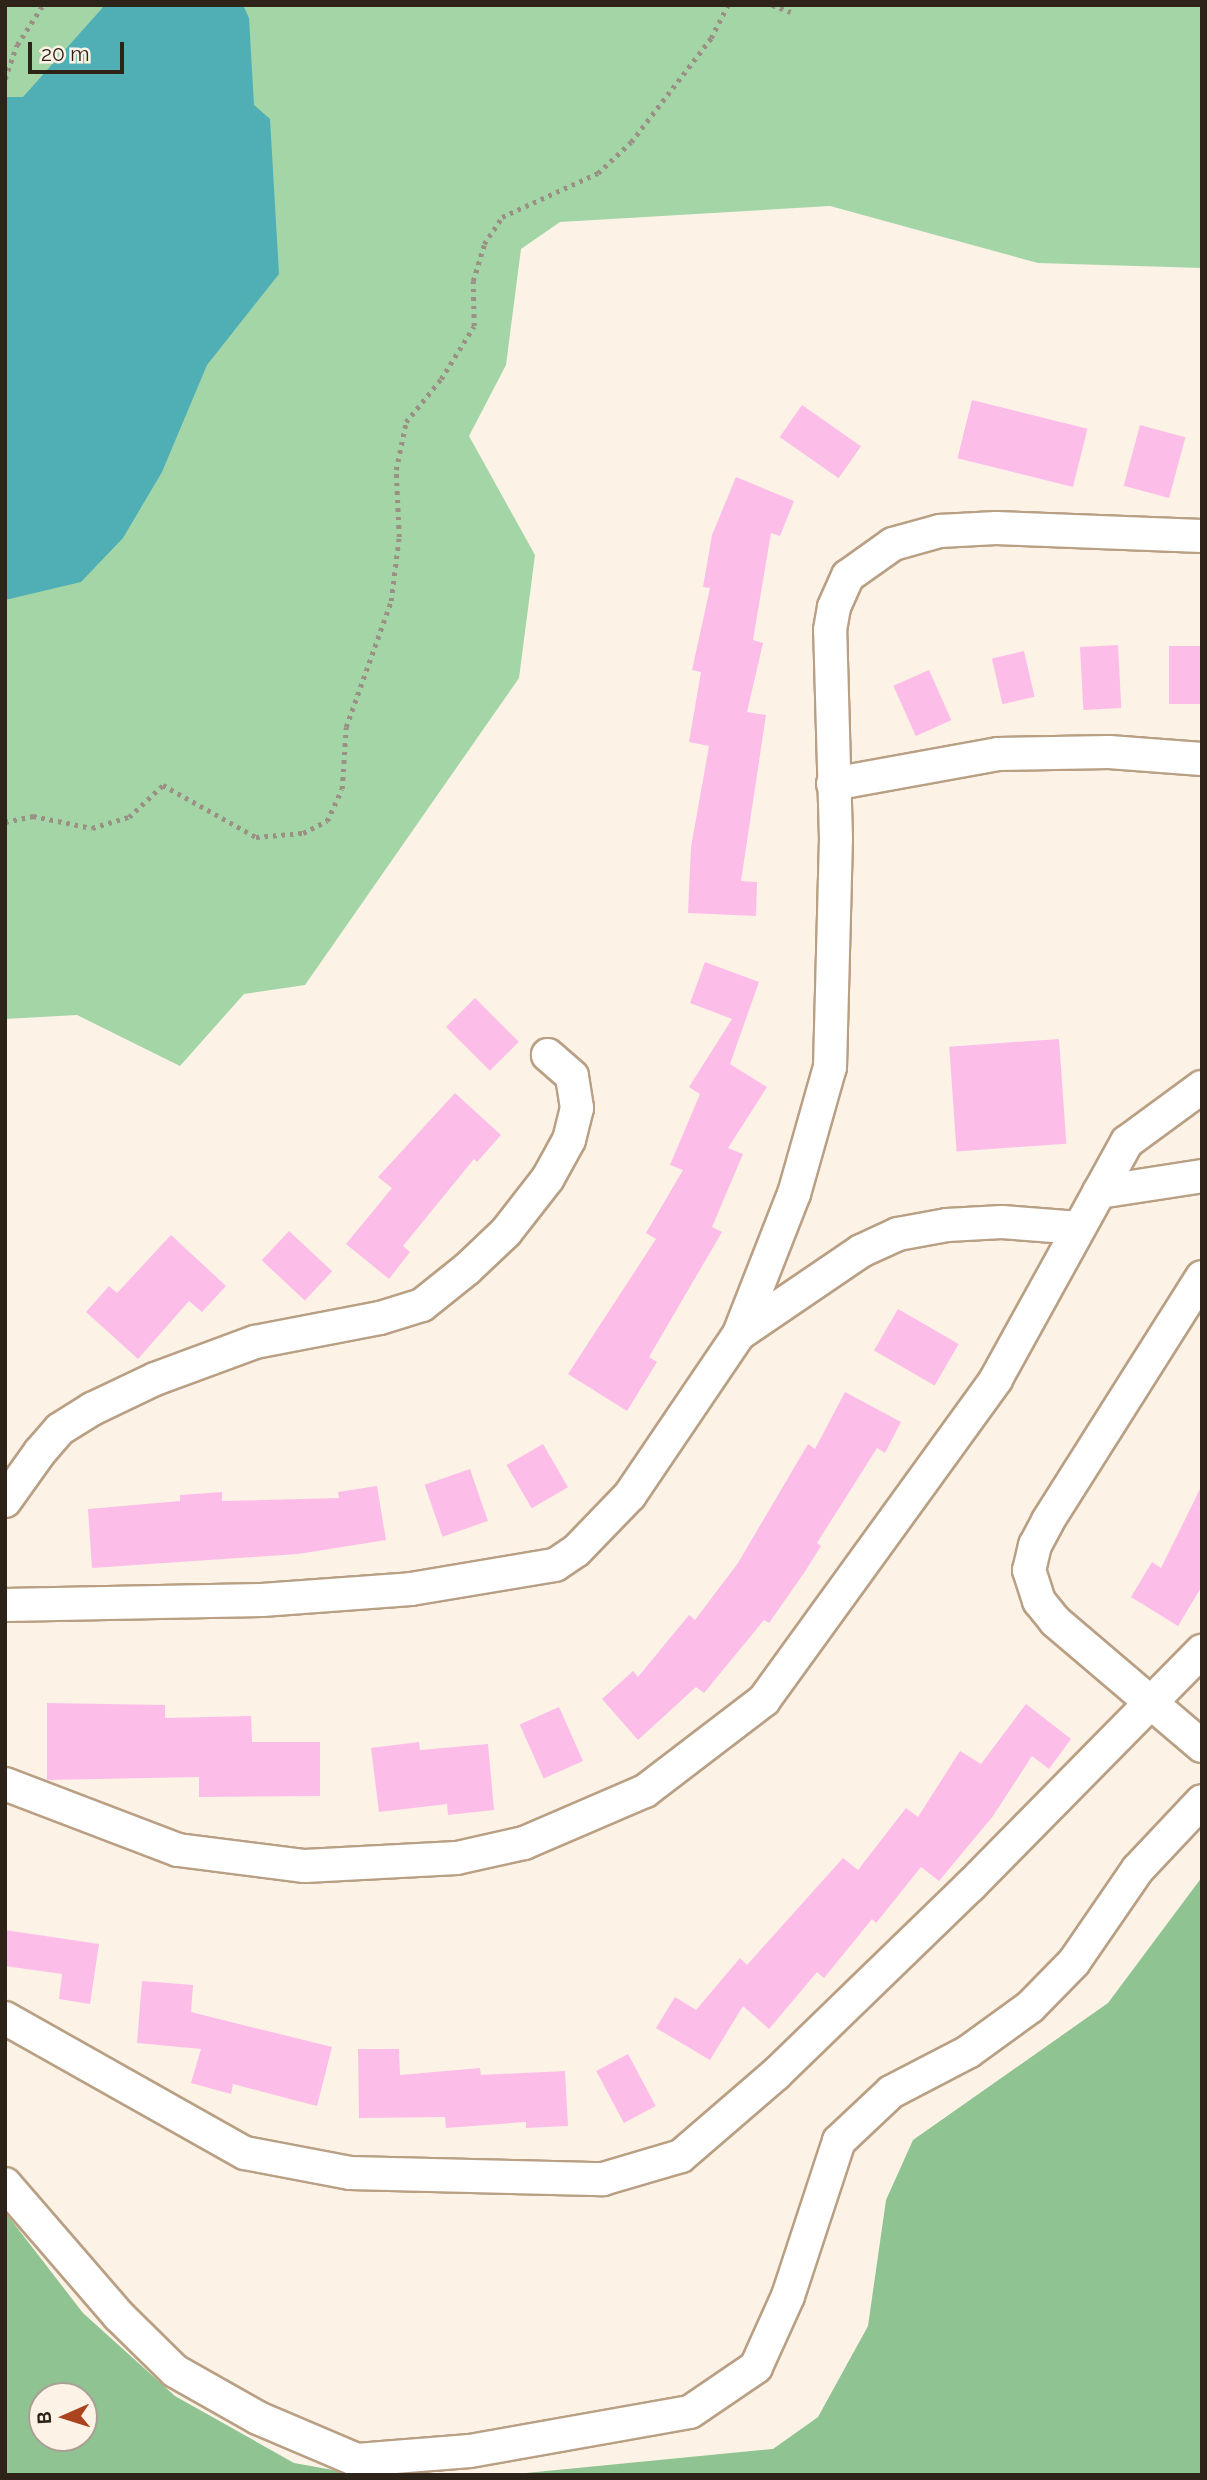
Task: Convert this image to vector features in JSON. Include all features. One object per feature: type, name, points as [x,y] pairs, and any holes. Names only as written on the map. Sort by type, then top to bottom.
[{"type":"street","points":[[5,1605],[289,1598],[411,1589],[555,1565],[576,1551],[631,1494],[739,1335],[794,1194],[830,1067],[834,784],[830,630],[841,590],[860,564],[893,544],[940,531],[996,528],[1202,536]]},
{"type":"street","points":[[834,784],[998,754],[1109,752],[1202,759]]},
{"type":"street","points":[[5,1501],[40,1451],[60,1429],[92,1409],[155,1379],[255,1342],[380,1318],[422,1305],[467,1269],[506,1232],[548,1178],[569,1140],[577,1108],[572,1076],[548,1055]]},
{"type":"street","points":[[5,1784],[178,1850],[305,1866],[457,1858],[524,1843],[645,1791],[764,1700],[996,1379],[1127,1142],[1202,1087]]},
{"type":"street","points":[[1099,1192],[1202,1177]]},
{"type":"street","points":[[739,1335],[861,1251],[898,1234],[1002,1222],[1079,1228]]},
{"type":"street","points":[[1202,1278],[1048,1521],[1035,1545],[1029,1570],[1039,1601],[1055,1621],[1202,1746]]},
{"type":"street","points":[[5,2018],[245,2153],[350,2173],[603,2179],[681,2155],[755,2092],[1153,1703],[1202,1651]]},
{"type":"street","points":[[5,2184],[119,2316],[175,2371],[258,2418],[357,2460],[470,2451],[690,2412],[756,2367],[788,2297],[839,2141],[891,2092],[968,2052],[1030,2007],[1074,1962],[1138,1869],[1202,1801]]},
{"type":"path","points":[[5,79],[18,45],[43,5]]},
{"type":"path","points":[[5,822],[33,816],[92,828],[129,817],[163,785],[256,837],[303,833],[327,821],[342,789],[346,727],[391,601],[399,537],[396,470],[406,422],[441,379],[474,326],[473,281],[484,244],[502,217],[598,173],[631,142],[710,38],[728,5]]},
{"type":"path","points":[[772,5],[792,12]]},
{"type":"green space","points":[[5,5],[1202,5],[1202,268],[1038,263],[830,206],[560,222],[521,249],[506,365],[469,436],[535,555],[519,678],[305,985],[244,994],[180,1066],[77,1015],[5,1019]]},
{"type":"green space","points":[[1202,1877],[1202,2475],[505,2475],[773,2449],[818,2417],[868,2326],[886,2200],[913,2140],[1108,2003]]},
{"type":"green space","points":[[5,2212],[83,2313],[175,2396],[294,2463],[361,2475],[5,2475]]},
{"type":"water","points":[[105,5],[243,5],[249,18],[254,105],[270,119],[279,274],[207,365],[162,472],[123,538],[81,582],[5,600],[5,97],[23,97]]},
{"type":"building","points":[[972,400],[1087,429],[1073,487],[957,458]]},
{"type":"building","points":[[802,405],[861,446],[839,478],[780,437]]},
{"type":"building","points":[[1140,425],[1185,437],[1169,498],[1124,486]]},
{"type":"building","points":[[736,477],[794,501],[780,536],[771,533],[753,640],[763,643],[747,712],[766,715],[741,881],[757,882],[756,916],[688,913],[691,847],[709,746],[689,742],[701,672],[692,670],[710,588],[703,587],[712,535]]},
{"type":"building","points":[[1118,645],[1121,708],[1083,710],[1080,647]]},
{"type":"building","points":[[1169,646],[1202,646],[1202,704],[1169,704]]},
{"type":"building","points":[[1024,651],[1035,697],[1002,704],[992,658]]},
{"type":"building","points":[[929,670],[951,720],[916,736],[893,686]]},
{"type":"building","points":[[705,962],[759,982],[730,1064],[767,1087],[728,1148],[743,1154],[712,1227],[722,1232],[649,1357],[657,1362],[627,1411],[568,1374],[656,1239],[646,1233],[683,1170],[670,1165],[700,1094],[689,1087],[732,1019],[690,1003]]},
{"type":"building","points":[[475,998],[519,1042],[490,1071],[446,1027]]},
{"type":"building","points":[[1059,1039],[1066,1144],[957,1151],[949,1047]]},
{"type":"building","points":[[455,1093],[501,1135],[477,1162],[474,1159],[403,1246],[410,1252],[389,1279],[346,1244],[392,1188],[378,1177]]},
{"type":"building","points":[[289,1231],[332,1271],[305,1300],[262,1260]]},
{"type":"building","points":[[171,1235],[226,1286],[202,1312],[189,1301],[138,1359],[86,1312],[109,1286],[117,1293]]},
{"type":"building","points":[[898,1309],[959,1344],[935,1386],[874,1351]]},
{"type":"building","points":[[845,1392],[901,1422],[885,1453],[877,1448],[817,1543],[821,1546],[769,1623],[764,1620],[704,1693],[696,1687],[638,1740],[602,1699],[633,1671],[638,1677],[689,1615],[695,1620],[738,1563],[808,1444],[815,1449]]},
{"type":"building","points":[[543,1444],[568,1487],[532,1508],[507,1465]]},
{"type":"building","points":[[470,1469],[488,1521],[443,1537],[425,1485]]},
{"type":"building","points":[[1202,1485],[1202,1586],[1178,1626],[1131,1597],[1152,1562],[1161,1568]]},
{"type":"building","points":[[377,1486],[386,1540],[298,1554],[92,1568],[88,1509],[180,1501],[180,1495],[222,1492],[222,1501],[339,1498],[338,1492]]},
{"type":"building","points":[[47,1703],[165,1705],[165,1718],[251,1716],[252,1742],[320,1742],[320,1796],[199,1797],[199,1777],[47,1780]]},
{"type":"building","points":[[1026,1704],[1071,1739],[1049,1769],[1032,1756],[993,1816],[939,1881],[921,1867],[876,1923],[872,1919],[824,1978],[817,1972],[769,2029],[743,2006],[710,2060],[656,2028],[675,1997],[696,2010],[740,1958],[747,1965],[843,1858],[858,1870],[906,1808],[918,1817],[960,1751],[981,1764]]},
{"type":"building","points":[[559,1707],[583,1761],[544,1778],[520,1724]]},
{"type":"building","points":[[419,1742],[420,1750],[488,1744],[494,1810],[448,1815],[447,1804],[379,1812],[371,1748]]},
{"type":"building","points":[[5,1930],[99,1944],[90,2004],[59,1999],[62,1974],[5,1966]]},
{"type":"building","points":[[142,1981],[193,1985],[191,2012],[332,2047],[317,2106],[233,2084],[231,2094],[191,2083],[201,2049],[137,2043]]},
{"type":"building","points":[[358,2049],[399,2049],[400,2075],[480,2068],[481,2075],[565,2071],[568,2126],[526,2128],[526,2122],[446,2128],[445,2117],[359,2118]]},
{"type":"building","points":[[628,2054],[656,2106],[624,2123],[596,2071]]}]
